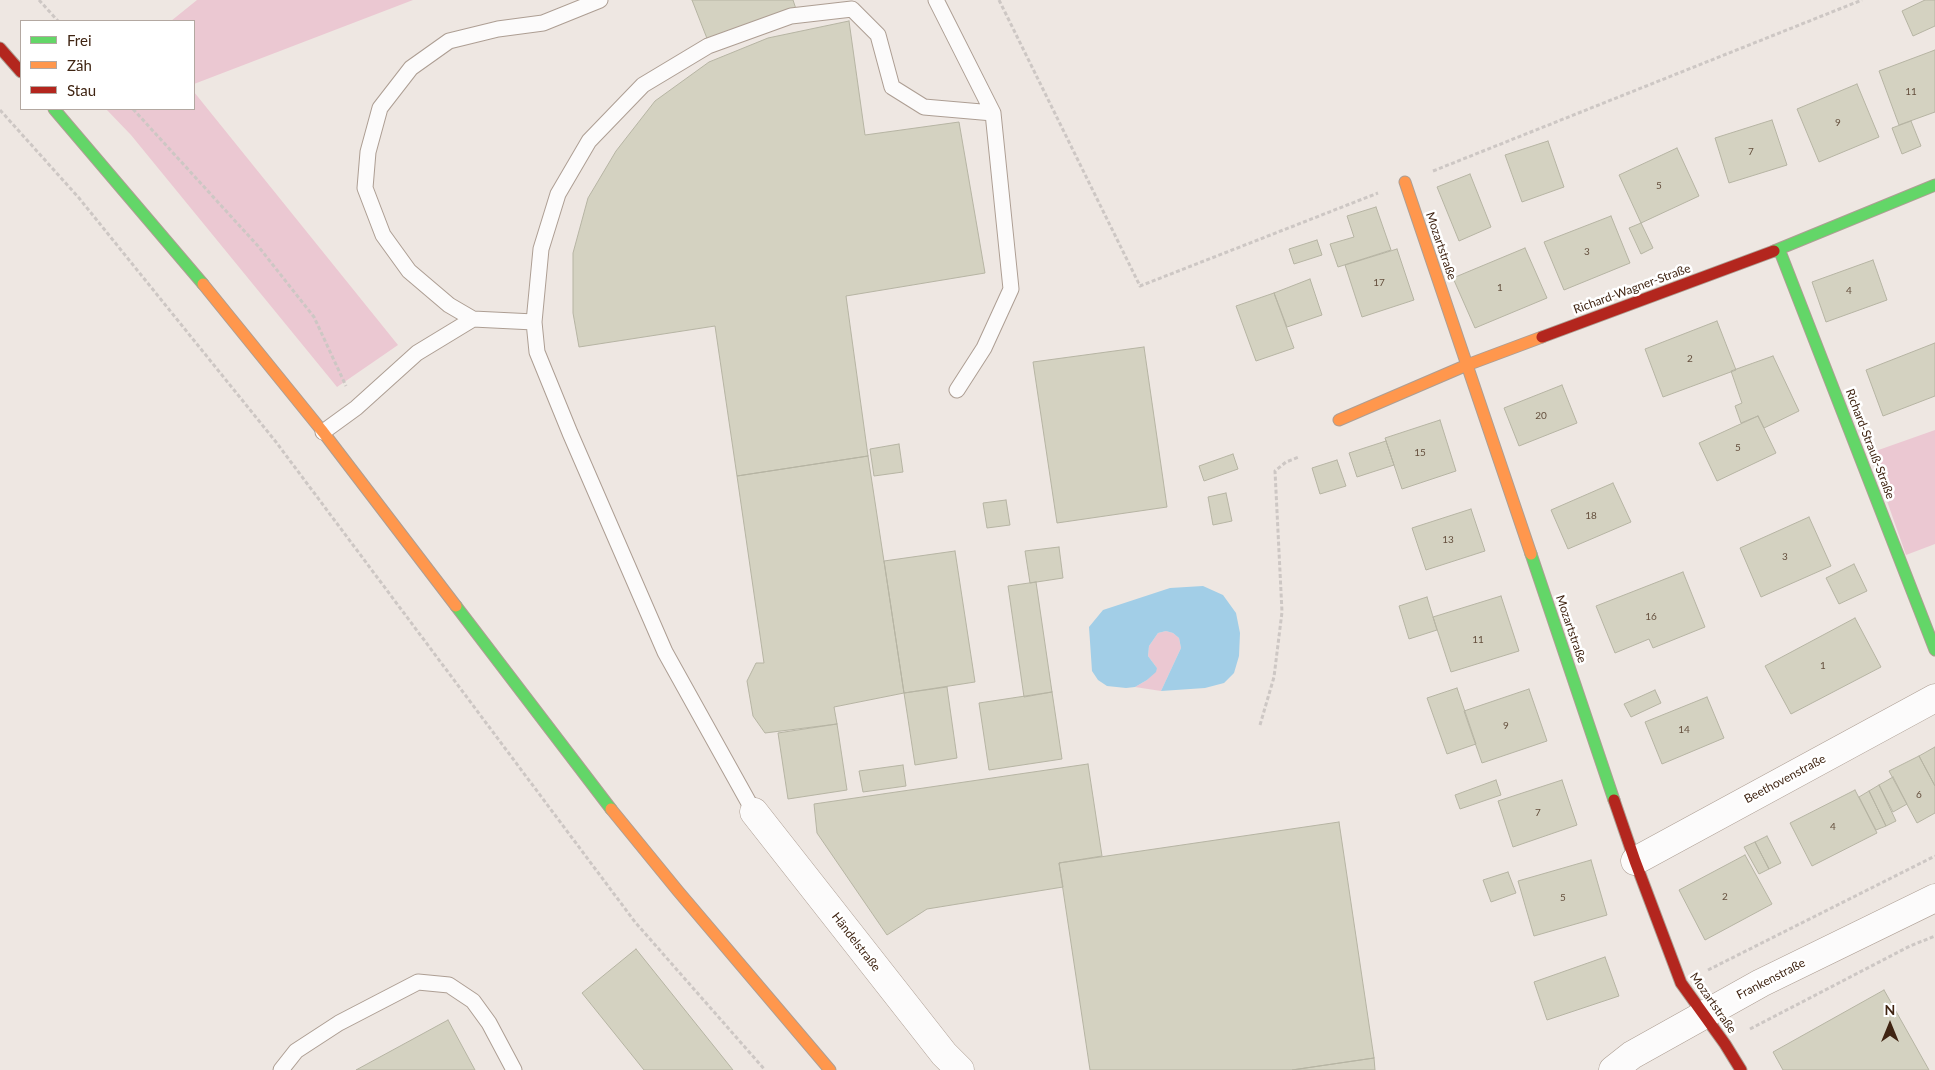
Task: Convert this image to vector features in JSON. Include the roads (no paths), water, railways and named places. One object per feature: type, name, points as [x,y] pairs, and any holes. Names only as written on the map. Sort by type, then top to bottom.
[{"type":"street","points":[[0,48],[20,71]]},
{"type":"street","points":[[55,110],[181,256],[323,432],[588,780],[678,892],[830,1070]]},
{"type":"street","name":"Mozartstraße","points":[[1405,182],[1635,860],[1681,983],[1725,1044],[1741,1070]]},
{"type":"street","name":"Richard-Wagner-Straße","points":[[1339,420],[1467,365],[1779,248],[1935,185]]},
{"type":"street","name":"Richard-Strauß-Straße","points":[[1779,248],[1935,650]]},
{"type":"street","name":"Beethovenstraße","points":[[1635,860],[1935,698]]},
{"type":"street","name":"Händelstraße","points":[[754,812],[944,1054],[960,1070]]},
{"type":"street","name":"Frankenstraße","points":[[1613,1070],[1632,1056],[1761,983],[1935,898]]},
{"type":"lane","points":[[534,322],[473,319],[449,305],[409,270],[382,235],[365,188],[368,152],[380,108],[411,68],[449,41],[498,29],[543,23],[600,0]]},
{"type":"lane","points":[[936,0],[993,113],[1012,289],[984,348],[957,390]]},
{"type":"lane","points":[[754,812],[666,652],[537,352],[534,322],[541,248],[558,194],[590,141],[643,84],[708,46],[791,16],[852,9],[878,35],[892,87],[924,107],[993,113]]},
{"type":"lane","points":[[323,432],[356,408],[417,353],[473,319]]},
{"type":"lane","points":[[281,1070],[296,1051],[339,1023],[418,982],[449,985],[473,1002],[514,1070]]},
{"type":"water","points":[[1203,586],[1223,595],[1236,613],[1240,633],[1239,656],[1234,673],[1224,683],[1205,688],[1161,691],[1181,648],[1179,638],[1173,633],[1166,631],[1158,633],[1149,646],[1148,656],[1157,668],[1156,672],[1147,680],[1135,687],[1126,688],[1107,686],[1098,680],[1092,671],[1089,627],[1103,610],[1170,588]]}]
